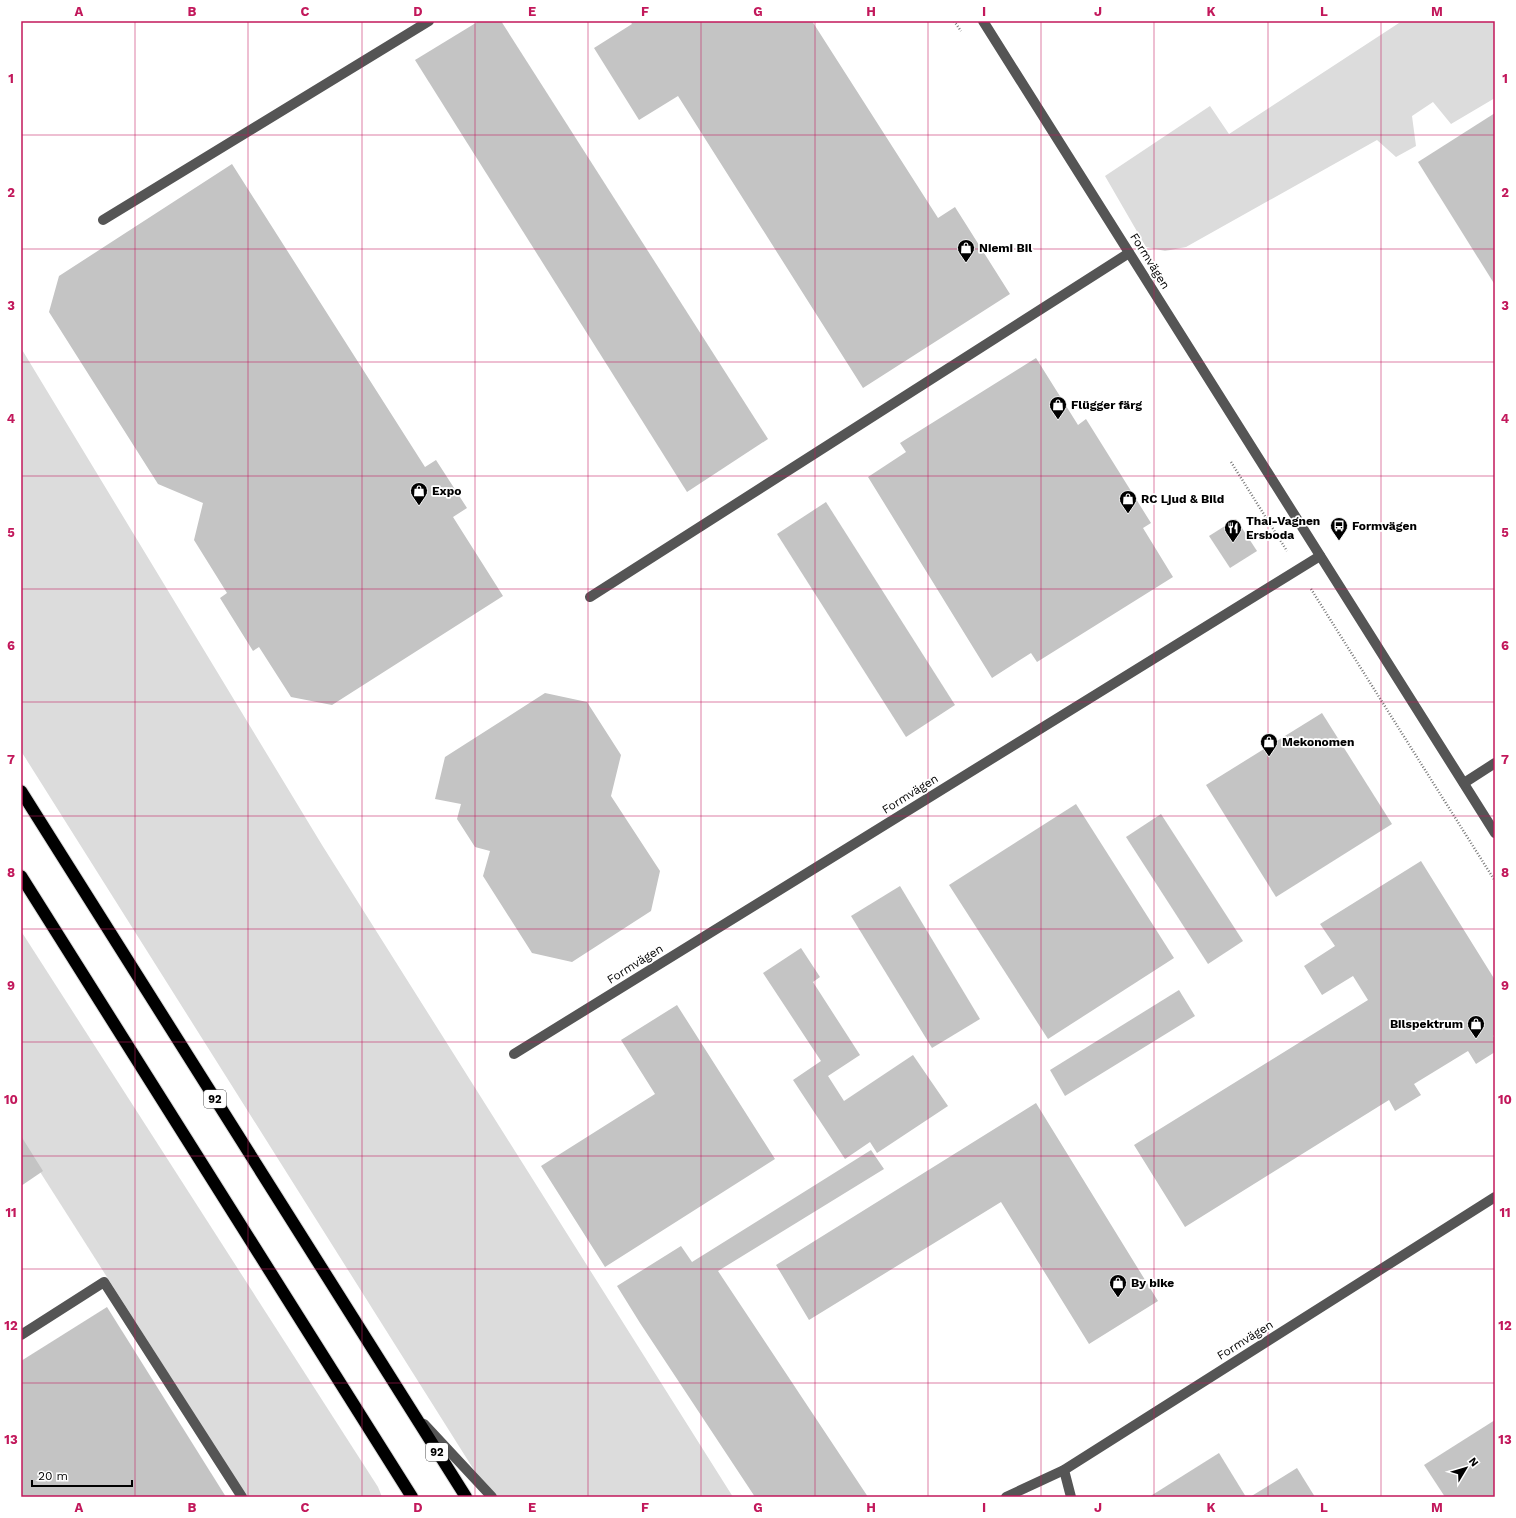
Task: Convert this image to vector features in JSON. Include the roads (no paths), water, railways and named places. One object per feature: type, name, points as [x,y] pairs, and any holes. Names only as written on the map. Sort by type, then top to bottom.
[{"type":"highway","name":"92","points":[[21,792],[466,1497]]},
{"type":"highway","points":[[21,876],[412,1497]]},
{"type":"street","points":[[104,220],[429,21]]},
{"type":"street","name":"Formvägen","points":[[983,21],[1495,833]]},
{"type":"street","points":[[590,597],[1129,253]]},
{"type":"street","name":"Formvägen","points":[[514,1054],[1320,556]]},
{"type":"street","points":[[1464,783],[1495,763]]},
{"type":"street","name":"Formvägen","points":[[1006,1497],[1064,1470],[1495,1197]]},
{"type":"street","points":[[21,1335],[104,1282],[242,1497]]},
{"type":"street","points":[[408,1406],[492,1497]]},
{"type":"street","points":[[1064,1470],[1071,1497]]},
{"type":"street","points":[[402,1481],[408,1497]]},
{"type":"place","name":"Niemi Bil","points":[[966,263]]},
{"type":"place","name":"Flügger färg","points":[[1058,420]]},
{"type":"place","name":"Expo","points":[[419,506]]},
{"type":"place","name":"RC Ljud & Bild","points":[[1128,514]]},
{"type":"place","name":"Formvägen","points":[[1339,541]]},
{"type":"place","name":"Thai-Vagnen Ersboda","points":[[1233,543]]},
{"type":"place","name":"Mekonomen","points":[[1269,757]]},
{"type":"place","name":"Bilspektrum","points":[[1476,1039]]},
{"type":"place","name":"By bike","points":[[1118,1298]]}]
